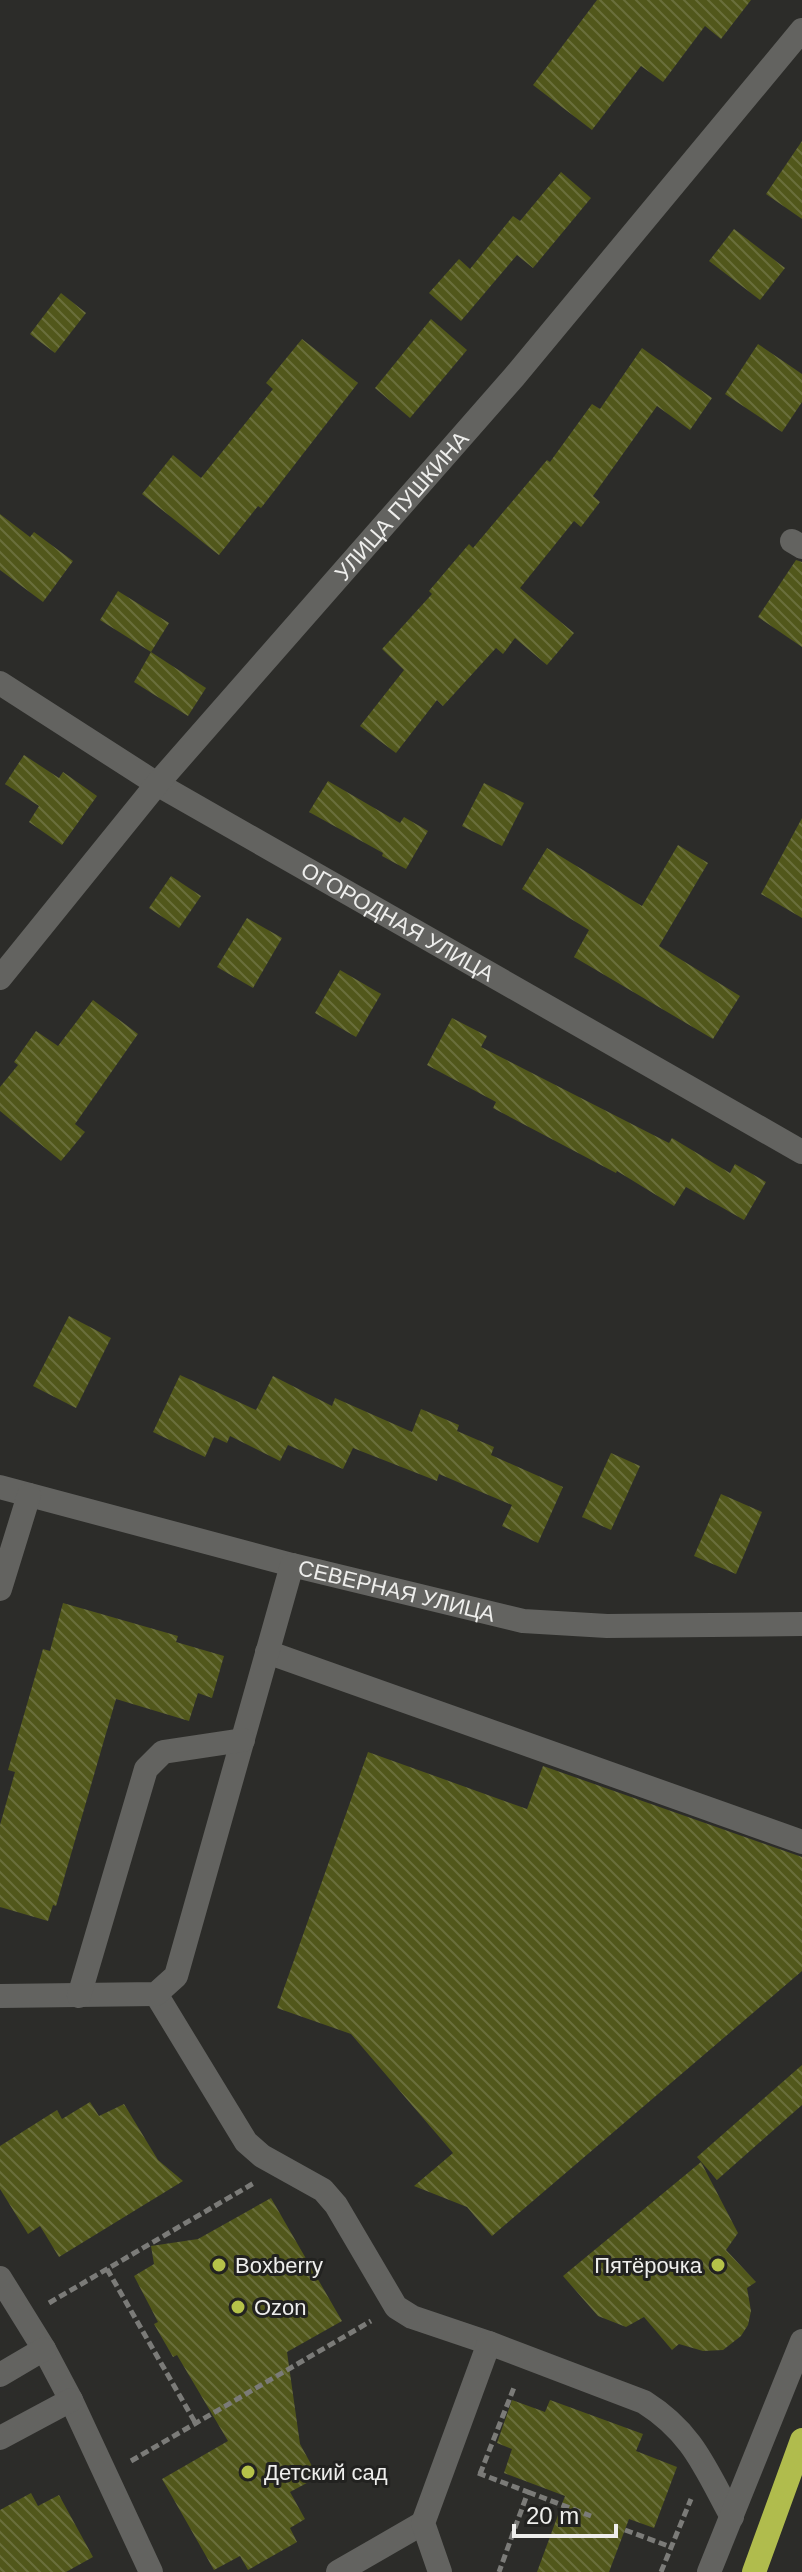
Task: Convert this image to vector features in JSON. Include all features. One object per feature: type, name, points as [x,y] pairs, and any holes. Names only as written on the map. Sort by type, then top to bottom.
[{"type":"highway","points":[[754,2572],[802,2440]]},
{"type":"street","name":"УЛИЦА ПУШКИНА","points":[[0,978],[157,784],[514,377],[802,30]]},
{"type":"street","name":"ОГОРОДНАЯ УЛИЦА","points":[[0,683],[157,784],[802,1152]]},
{"type":"street","name":"СЕВЕРНАЯ УЛИЦА","points":[[0,1487],[292,1565],[523,1621],[607,1626],[802,1624]]},
{"type":"street","points":[[0,1589],[29,1495]]},
{"type":"street","points":[[0,1996],[156,1994],[176,1976],[292,1565]]},
{"type":"street","points":[[267,1652],[802,1842]]},
{"type":"street","points":[[79,1996],[146,1769],[163,1752],[243,1740]]},
{"type":"street","points":[[156,1994],[246,2142],[262,2156],[323,2190],[336,2205],[396,2307],[412,2317],[644,2402],[667,2417],[689,2439],[732,2517]]},
{"type":"street","points":[[0,2278],[71,2400],[151,2572]]},
{"type":"street","points":[[709,2572],[802,2341]]},
{"type":"street","points":[[338,2572],[423,2523],[489,2343]]},
{"type":"street","points":[[0,2375],[44,2349]]},
{"type":"street","points":[[0,2438],[71,2400]]},
{"type":"street","points":[[423,2523],[440,2572]]},
{"type":"path","points":[[24,2317],[283,2167]]},
{"type":"path","points":[[107,2269],[196,2424]]},
{"type":"path","points":[[106,2476],[396,2307]]},
{"type":"path","points":[[480,2474],[517,2381]]},
{"type":"path","points":[[446,2462],[591,2516]]},
{"type":"path","points":[[499,2572],[528,2492]]},
{"type":"path","points":[[661,2572],[693,2496]]},
{"type":"path","points":[[625,2530],[671,2547]]},
{"type":"building","points":[[597,0],[751,0],[721,39],[705,26],[663,82],[641,66],[592,130],[533,85]]},
{"type":"building","points":[[802,141],[802,219],[766,194]]},
{"type":"building","points":[[561,172],[591,198],[533,268],[517,255],[461,321],[429,293],[459,259],[470,269],[513,216],[520,221]]},
{"type":"building","points":[[734,229],[785,268],[760,300],[709,261]]},
{"type":"building","points":[[61,293],[86,313],[55,353],[30,334]]},
{"type":"building","points":[[431,319],[467,350],[410,418],[375,388]]},
{"type":"building","points":[[302,339],[358,383],[261,508],[258,506],[219,555],[142,494],[173,455],[201,478],[273,389],[266,383]]},
{"type":"building","points":[[758,344],[802,374],[802,402],[782,432],[725,394]]},
{"type":"building","points":[[642,348],[712,398],[690,430],[657,406],[593,496],[600,502],[581,527],[574,521],[520,588],[574,633],[547,665],[515,638],[503,654],[496,648],[443,706],[437,700],[396,753],[360,726],[404,670],[382,649],[432,594],[429,591],[469,544],[473,548],[547,460],[550,462],[592,404],[600,409]]},
{"type":"building","points":[[0,514],[30,537],[34,532],[73,561],[43,602],[0,570]]},
{"type":"building","points":[[796,560],[802,562],[802,647],[758,617]]},
{"type":"building","points":[[118,591],[169,623],[151,652],[100,620]]},
{"type":"building","points":[[151,652],[206,688],[188,716],[134,682]]},
{"type":"building","points":[[24,755],[59,778],[63,772],[97,796],[62,845],[29,822],[39,806],[5,784]]},
{"type":"building","points":[[328,781],[400,823],[404,817],[428,831],[406,869],[309,812]]},
{"type":"building","points":[[484,783],[524,803],[502,846],[462,826]]},
{"type":"building","points":[[802,818],[802,918],[761,894]]},
{"type":"building","points":[[678,845],[708,863],[659,946],[740,996],[713,1039],[574,957],[589,930],[522,889],[547,848],[642,906]]},
{"type":"building","points":[[171,876],[201,896],[179,928],[149,908]]},
{"type":"building","points":[[247,918],[282,938],[253,988],[217,967]]},
{"type":"building","points":[[340,970],[381,994],[356,1037],[315,1013]]},
{"type":"building","points":[[93,1000],[138,1034],[75,1124],[85,1132],[61,1161],[0,1111],[0,1087],[18,1065],[14,1062],[36,1031],[58,1046]]},
{"type":"building","points":[[452,1018],[487,1036],[481,1047],[669,1143],[672,1138],[730,1173],[735,1164],[766,1182],[744,1220],[686,1187],[674,1206],[617,1171],[493,1108],[496,1102],[427,1065]]},
{"type":"building","points":[[69,1316],[111,1338],[76,1408],[33,1386]]},
{"type":"building","points":[[180,1375],[256,1410],[273,1376],[332,1406],[335,1398],[412,1432],[421,1409],[459,1425],[457,1431],[494,1447],[491,1455],[563,1487],[538,1543],[502,1526],[512,1505],[439,1474],[437,1481],[353,1448],[343,1469],[288,1445],[280,1461],[230,1436],[227,1443],[214,1437],[205,1457],[153,1432]]},
{"type":"building","points":[[611,1453],[640,1466],[611,1530],[582,1517]]},
{"type":"building","points":[[721,1494],[762,1512],[736,1574],[694,1556]]},
{"type":"building","points":[[63,1603],[178,1636],[176,1642],[224,1656],[212,1698],[198,1693],[189,1721],[116,1699],[56,1906],[53,1905],[48,1921],[0,1907],[0,1825],[15,1772],[8,1770],[43,1649],[50,1651]]},
{"type":"building","points":[[368,1752],[527,1809],[543,1766],[802,1857],[802,1971],[492,2236],[467,2207],[414,2186],[453,2153],[351,2034],[277,2008]]},
{"type":"building","points":[[802,2065],[802,2105],[717,2180],[697,2157]]},
{"type":"building","points":[[90,2102],[99,2116],[124,2104],[158,2160],[183,2181],[59,2257],[40,2226],[28,2234],[0,2189],[0,2146],[57,2110],[62,2119]]},
{"type":"building","points":[[701,2162],[738,2233],[726,2250],[756,2282],[747,2288],[751,2311],[748,2325],[741,2336],[723,2350],[703,2351],[679,2344],[672,2350],[644,2317],[626,2327],[598,2316],[563,2276]]},
{"type":"building","points":[[271,2198],[342,2321],[287,2352],[300,2444],[318,2477],[290,2492],[305,2519],[290,2528],[297,2542],[248,2570],[240,2556],[214,2570],[162,2479],[228,2441],[177,2355],[173,2357],[154,2324],[158,2322],[134,2276],[154,2264],[151,2246],[198,2239]]},
{"type":"building","points":[[512,2400],[545,2412],[550,2400],[643,2434],[636,2451],[677,2467],[654,2528],[629,2519],[609,2572],[537,2572],[565,2496],[504,2473],[512,2449],[497,2443]]},
{"type":"building","points":[[31,2493],[38,2506],[59,2495],[93,2557],[66,2572],[0,2572],[0,2510]]},
{"type":"place","name":"Boxberry","points":[[219,2265]]},
{"type":"place","name":"Пятёрочка","points":[[718,2265]]},
{"type":"place","name":"Ozon","points":[[238,2307]]},
{"type":"place","name":"Детский сад","points":[[248,2472]]}]
